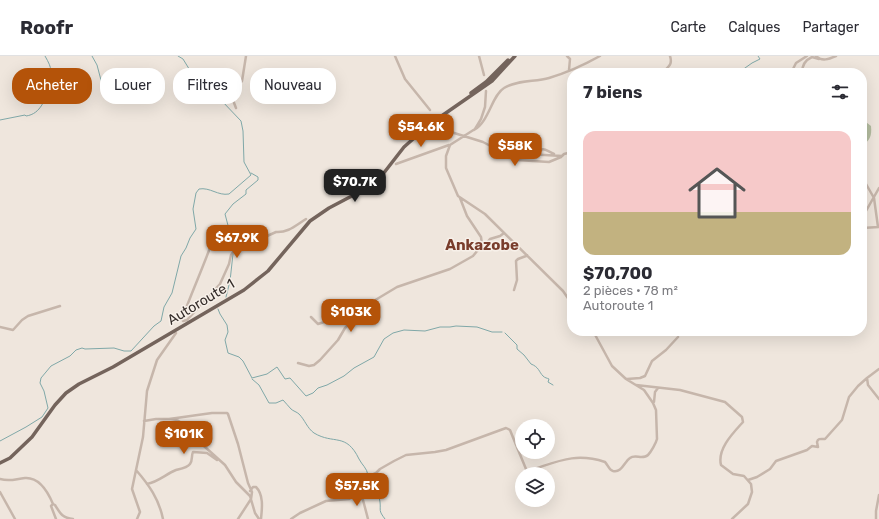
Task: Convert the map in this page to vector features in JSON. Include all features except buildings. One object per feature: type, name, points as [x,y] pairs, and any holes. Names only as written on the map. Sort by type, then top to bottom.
[{"type":"main road","name":"Autoroute 1","points":[[0,462],[9,456],[30,436],[53,403],[78,382],[112,365],[243,288],[266,269],[309,220],[327,206],[366,186],[381,172],[402,145],[429,122],[486,82],[511,56]]},
{"type":"main road","name":"Autoroute 1","points":[[0,462],[10,458],[32,437],[55,405],[66,393],[79,384],[113,367],[244,290],[268,271],[310,222],[329,208],[367,188],[383,174],[404,147],[430,124],[492,82],[515,56]]},
{"type":"street","points":[[236,108],[231,95],[242,81],[246,56]]},
{"type":"street","points":[[395,56],[405,79],[430,110]]},
{"type":"street","points":[[479,56],[484,75]]},
{"type":"street","points":[[567,56],[570,59],[569,68]]},
{"type":"street","points":[[574,68],[600,56]]},
{"type":"street","points":[[666,68],[672,62],[670,56]]},
{"type":"street","points":[[794,68],[796,64],[807,56]]},
{"type":"street","points":[[816,56],[819,59]]},
{"type":"street","points":[[802,68],[808,59],[812,57],[823,60],[836,56]]},
{"type":"street","points":[[470,132],[477,129],[482,123],[497,96],[505,87],[548,78],[567,71]]},
{"type":"street","points":[[396,164],[450,145],[475,129],[485,107],[486,90]]},
{"type":"street","points":[[443,126],[451,132],[482,142],[517,160],[549,162],[567,153]]},
{"type":"street","points":[[450,145],[446,156],[446,168],[467,216],[481,237],[482,245]]},
{"type":"street","points":[[532,154],[544,149],[554,154],[563,156]]},
{"type":"street","points":[[517,160],[521,155],[544,154],[549,156],[554,154]]},
{"type":"street","points":[[867,186],[874,198],[879,227],[867,228]]},
{"type":"street","points":[[867,210],[878,193],[879,188]]},
{"type":"street","points":[[458,196],[485,214],[563,291],[567,297]]},
{"type":"street","points":[[877,218],[879,222]]},
{"type":"street","points":[[211,245],[182,319],[183,320],[187,320],[220,284],[234,251],[270,234],[289,230],[306,219]]},
{"type":"street","points":[[298,363],[309,366],[318,362],[338,340],[344,328],[360,312],[377,299],[397,287],[458,265],[473,256],[482,245],[485,245],[490,239],[504,234]]},
{"type":"street","points":[[514,290],[517,280],[516,261],[527,255]]},
{"type":"street","points":[[0,327],[13,330],[28,316],[60,306]]},
{"type":"street","points":[[311,317],[318,324],[360,312]]},
{"type":"street","points":[[137,519],[140,512],[132,489],[143,437],[148,391],[156,360],[176,333]]},
{"type":"street","points":[[291,519],[300,513],[326,501],[349,499],[355,495],[363,479],[376,473],[382,467],[406,455],[446,450],[506,428],[510,430],[527,470],[546,464],[579,457],[588,457],[605,462],[612,471],[618,471],[631,457],[645,457],[648,455],[656,442],[658,434],[656,410],[644,390],[626,379],[612,366],[596,336]]},
{"type":"street","points":[[626,379],[645,376],[652,361],[666,350],[678,337]]},
{"type":"street","points":[[748,480],[757,477],[770,469],[776,461],[807,450],[812,446],[818,447],[818,440],[825,439],[842,420],[849,397],[858,386],[879,369]]},
{"type":"street","points":[[867,378],[868,385],[879,399]]},
{"type":"street","points":[[634,384],[680,390],[725,402],[742,417],[743,422],[722,451],[720,463],[733,474],[744,476],[751,484],[752,488],[750,499],[743,509],[732,519]]},
{"type":"street","points":[[653,403],[655,392],[658,388]]},
{"type":"street","points":[[169,419],[212,413],[227,413],[238,444],[248,483],[252,490],[251,499],[254,513],[260,519]]},
{"type":"street","points":[[144,422],[156,419],[169,419],[177,420],[186,426],[195,438],[220,461],[251,499]]},
{"type":"street","points":[[147,484],[153,483],[165,475],[189,465],[192,460],[191,455],[193,452],[207,453],[220,461]]},
{"type":"street","points":[[136,470],[156,496],[161,508],[163,519]]},
{"type":"street","points":[[0,479],[8,481],[26,478],[33,479],[48,492],[53,504],[55,504],[60,513],[66,518],[72,519]]},
{"type":"street","points":[[247,493],[254,487],[256,487],[260,492],[262,500],[260,519]]},
{"type":"street","points":[[0,492],[15,519]]},
{"type":"street","points":[[356,492],[362,500],[368,519]]},
{"type":"street","points":[[876,519],[879,495]]},
{"type":"street","points":[[238,519],[251,499]]},
{"type":"street","points":[[53,504],[51,506],[56,519]]},
{"type":"green space","points":[[867,123],[871,126],[870,138],[867,142]]},
{"type":"waterway","points":[[0,120],[31,115],[42,105],[50,86],[46,84],[51,70],[45,56]]},
{"type":"waterway","points":[[92,56],[97,65],[100,76]]},
{"type":"waterway","points":[[0,441],[42,417],[48,408],[44,391],[40,383],[41,378],[51,366],[70,356],[76,350],[82,348],[114,348],[124,351],[131,351],[154,326],[161,321],[164,307],[172,293],[181,256],[196,229],[193,209],[196,193],[199,189],[207,189],[221,194],[229,194],[251,175],[244,162],[243,131],[241,121],[201,79],[191,72],[183,59],[178,56]]},
{"type":"waterway","points":[[745,68],[760,59],[758,56]]},
{"type":"waterway","points":[[233,250],[225,214],[233,204],[246,194],[246,190],[258,180],[258,177],[251,173]]},
{"type":"waterway","points":[[226,297],[230,281],[233,254]]},
{"type":"waterway","points":[[218,309],[227,325],[228,332],[225,340],[228,353],[239,357],[243,361],[252,378],[267,374],[277,367],[285,379],[290,378],[306,396],[313,393],[318,388],[344,376],[354,368],[374,357],[384,339],[393,333],[404,330],[425,331],[440,327],[456,326],[477,327],[492,332],[502,332]]},
{"type":"waterway","points":[[505,333],[517,345],[517,349],[545,378],[549,379],[548,382],[553,385]]},
{"type":"waterway","points":[[252,379],[259,385],[269,403],[276,403],[283,400],[291,409],[299,414],[314,433],[339,440],[349,445],[366,468],[368,475]]},
{"type":"waterway","points":[[370,477],[375,486],[380,502],[381,512],[385,519]]},
{"type":"district","name":"Ankazobe","points":[[482,245]]}]
